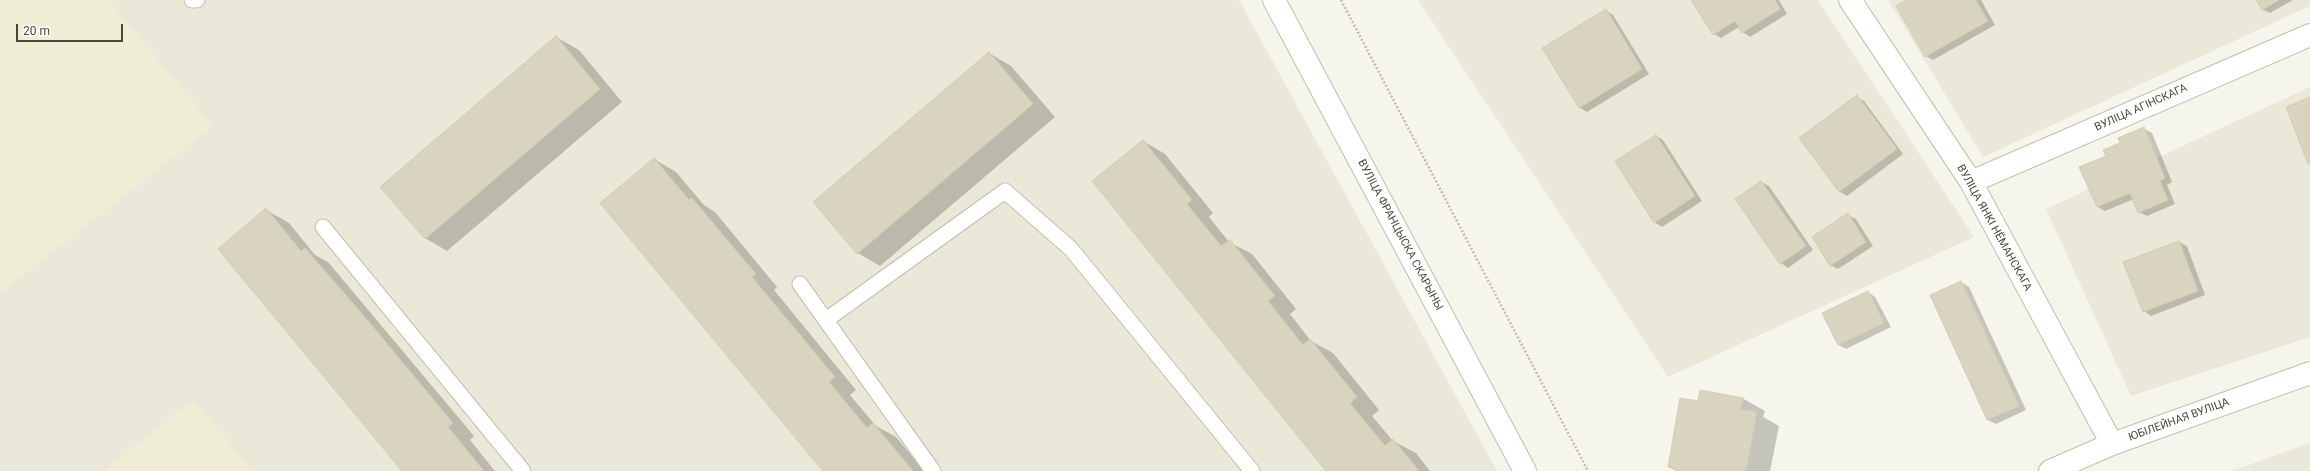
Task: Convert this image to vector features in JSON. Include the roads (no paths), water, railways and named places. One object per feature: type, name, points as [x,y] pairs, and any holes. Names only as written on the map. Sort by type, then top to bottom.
[{"type":"street","name":"ВУЛІЦА ФРАНЦЫСКА СКАРЫНЫ","points":[[1274,0],[1525,471]]},
{"type":"street","name":"ВУЛІЦА ЯНКІ НЁМАНСКАГА","points":[[1850,0],[1971,182],[2112,444]]},
{"type":"street","name":"ВУЛІЦА АГІНСКАГА","points":[[1971,182],[2310,35]]},
{"type":"street","name":"ЮБІЛЕЙНАЯ ВУЛІЦА","points":[[2050,471],[2112,444],[2310,373]]},
{"type":"lane","points":[[192,0],[197,0]]},
{"type":"lane","points":[[826,320],[1005,191],[1071,249],[1252,471]]},
{"type":"lane","points":[[322,227],[523,471]]},
{"type":"lane","points":[[800,284],[933,471]]}]
